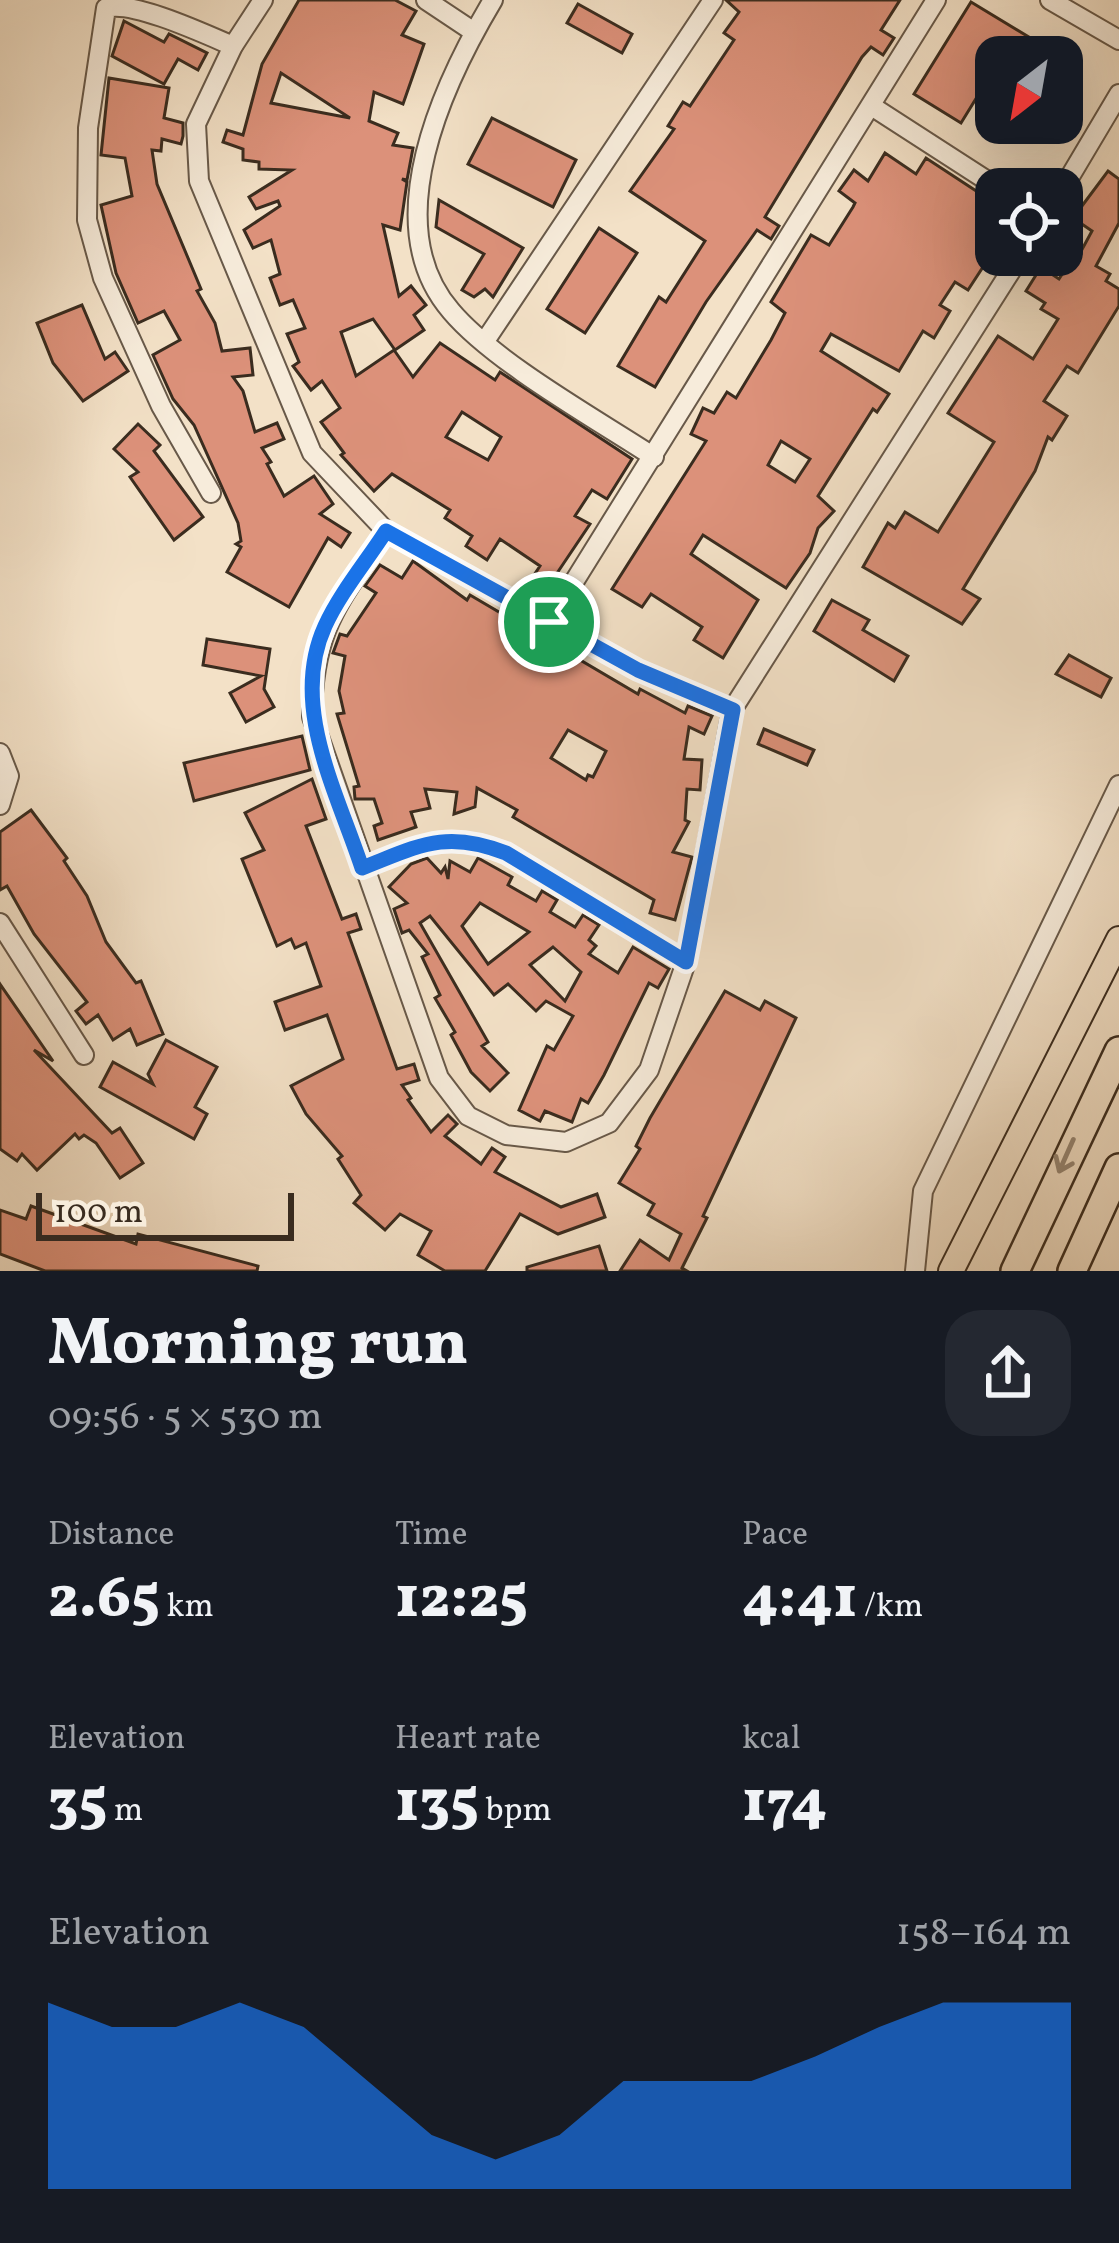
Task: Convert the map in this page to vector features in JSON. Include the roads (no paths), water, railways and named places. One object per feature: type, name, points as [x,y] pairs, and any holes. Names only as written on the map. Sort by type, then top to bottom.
[{"type":"highway","points":[[1015,1271],[1119,1051]]},
{"type":"highway","points":[[1072,1271],[1119,1168]]},
{"type":"main road","points":[[951,1271],[1119,939]]},
{"type":"street","points":[[263,0],[233,46],[196,124],[199,181],[312,452],[386,531],[638,670],[733,710]]},
{"type":"street","points":[[426,0],[474,32]]},
{"type":"street","points":[[493,0],[450,75],[427,143],[418,191],[421,240],[432,278],[449,310],[485,341],[654,457]]},
{"type":"street","points":[[485,341],[713,0]]},
{"type":"street","points":[[549,622],[936,0]]},
{"type":"street","points":[[1050,0],[1119,40]]},
{"type":"street","points":[[211,494],[160,406],[104,278],[87,220],[88,128],[106,8],[121,2],[138,7],[233,46]]},
{"type":"street","points":[[1075,168],[1119,94]]},
{"type":"street","points":[[873,107],[975,173]]},
{"type":"street","points":[[386,531],[326,624],[313,664],[312,717],[439,1078],[468,1116],[506,1135],[566,1142],[609,1123],[649,1070],[686,962],[733,710],[1008,276]]},
{"type":"street","points":[[0,753],[9,776],[0,805]]},
{"type":"street","points":[[915,1271],[923,1191],[1119,785]]},
{"type":"street","points":[[362,868],[441,838],[475,841],[506,853],[686,962]]},
{"type":"street","points":[[0,923],[84,1055]]}]
